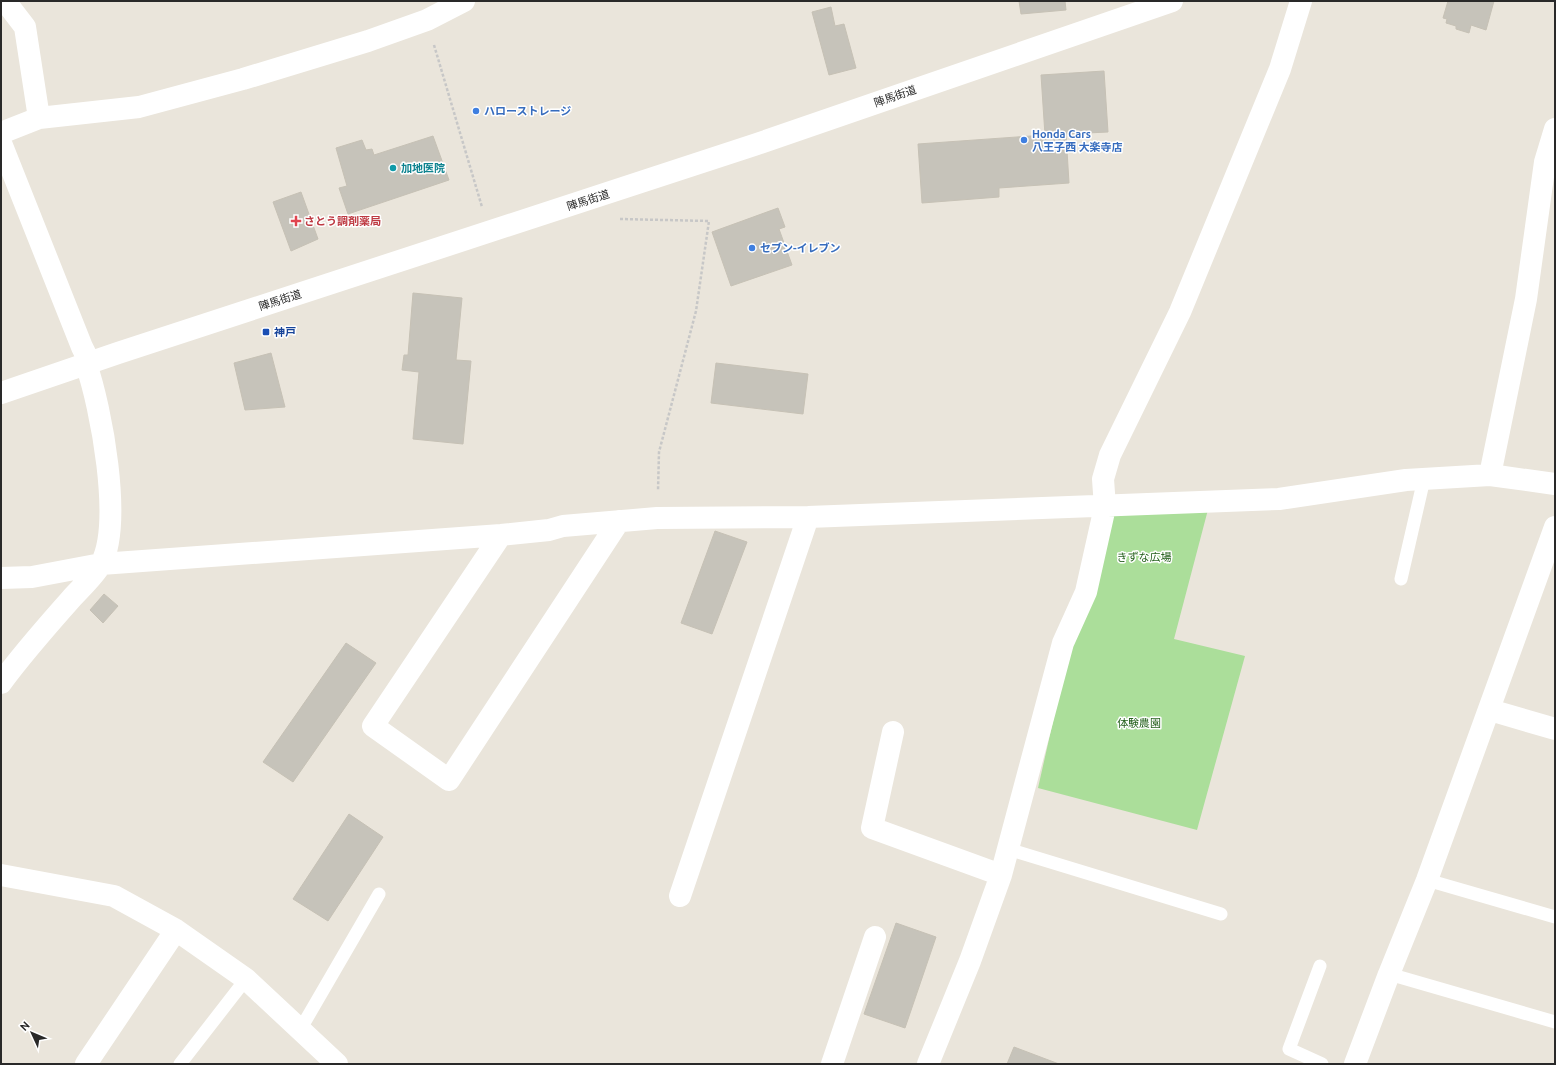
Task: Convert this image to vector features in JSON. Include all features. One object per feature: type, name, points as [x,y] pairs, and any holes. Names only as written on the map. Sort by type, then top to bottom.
[{"type":"street","points":[[1,133],[39,118],[139,107],[243,79],[368,41],[427,20],[464,1]]},
{"type":"street","name":"陣馬街道","points":[[1,393],[88,363],[754,145],[1172,1]]},
{"type":"street","points":[[928,1064],[970,961],[1001,875],[1063,644],[1086,592],[1105,507],[1103,480],[1110,455],[1183,304],[1280,69],[1301,1]]},
{"type":"street","points":[[15,5],[25,27],[39,118]]},
{"type":"street","points":[[1490,475],[1526,299],[1545,162],[1555,129]]},
{"type":"street","points":[[1,143],[88,363],[93,384],[110,490],[109,538],[101,564],[30,645],[1,683]]},
{"type":"street","points":[[1,578],[32,576],[101,564],[501,535],[549,530],[563,526],[657,518],[808,517],[1279,500],[1406,480],[1490,475],[1555,484]]},
{"type":"street","points":[[680,896],[808,517]]},
{"type":"street","points":[[501,535],[373,726],[449,780],[619,522]]},
{"type":"street","points":[[1355,1064],[1388,974],[1427,880],[1490,710],[1555,527]]},
{"type":"street","points":[[1490,710],[1555,729]]},
{"type":"street","points":[[893,732],[872,828],[1001,875]]},
{"type":"street","points":[[1,875],[114,896],[176,930],[246,979],[337,1064]]},
{"type":"street","points":[[86,1064],[176,930]]},
{"type":"street","points":[[832,1064],[875,937]]},
{"type":"lane","points":[[1401,580],[1424,479]]},
{"type":"lane","points":[[1008,849],[1221,914]]},
{"type":"lane","points":[[1427,880],[1555,916]]},
{"type":"lane","points":[[300,1030],[379,894]]},
{"type":"lane","points":[[1320,966],[1289,1049],[1322,1064]]},
{"type":"lane","points":[[1388,974],[1555,1022]]},
{"type":"lane","points":[[180,1064],[246,979]]},
{"type":"path","points":[[427,20],[489,232]]},
{"type":"path","points":[[588,200],[611,218],[709,221],[696,311],[659,452],[657,518]]},
{"type":"green space","name":"体験農園","points":[[1210,502],[1174,639],[1245,656],[1197,830],[1038,788],[1077,615],[1105,507]]},
{"type":"building","points":[[1019,1],[1065,1],[1066,10],[1021,14]]},
{"type":"building","points":[[1448,1],[1494,1],[1486,30],[1471,25],[1469,33],[1456,29],[1456,26],[1446,23],[1447,19],[1443,18]]},
{"type":"building","points":[[831,7],[835,26],[844,24],[856,68],[829,75],[812,12]]},
{"type":"building","name":"Honda Cars 八王子西 大楽寺店","points":[[1104,71],[1108,132],[1066,134],[1069,183],[999,188],[999,197],[922,203],[918,144],[1045,135],[1041,75]]},
{"type":"building","name":"加地医院","points":[[433,136],[449,180],[348,214],[339,188],[347,186],[336,148],[362,140],[366,150],[372,149],[374,155]]},
{"type":"building","name":"さとう調剤薬局","points":[[301,192],[318,239],[291,251],[273,202]]},
{"type":"building","name":"セブン-イレブン","points":[[778,208],[785,227],[779,229],[792,265],[731,286],[712,232]]},
{"type":"building","points":[[413,293],[462,298],[456,360],[471,361],[463,444],[413,439],[419,372],[402,370],[404,355],[408,355]]},
{"type":"building","points":[[271,353],[285,407],[245,410],[234,363]]},
{"type":"building","points":[[716,363],[808,374],[803,414],[711,403]]},
{"type":"building","points":[[715,531],[747,542],[712,634],[681,623]]},
{"type":"building","points":[[104,594],[118,606],[103,623],[90,610]]},
{"type":"building","points":[[346,643],[376,663],[293,782],[263,762]]},
{"type":"building","points":[[349,814],[383,837],[328,921],[293,899]]},
{"type":"building","points":[[896,923],[936,937],[905,1028],[864,1014]]},
{"type":"building","points":[[1014,1047],[1059,1064],[1007,1064]]},
{"type":"place","name":"ハローストレージ","points":[[476,111]]},
{"type":"place","name":"Honda Cars 八王子西 大楽寺店","points":[[1024,140]]},
{"type":"place","name":"加地医院","points":[[393,168]]},
{"type":"place","name":"さとう調剤薬局","points":[[296,221]]},
{"type":"place","name":"セブン-イレブン","points":[[752,248]]},
{"type":"place","name":"神戸","points":[[266,332]]},
{"type":"park label","name":"きずな広場","points":[[1144,557]]}]
